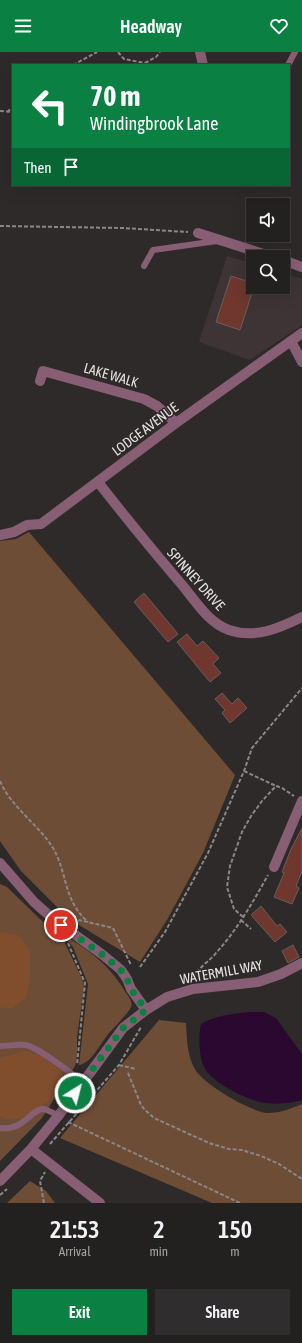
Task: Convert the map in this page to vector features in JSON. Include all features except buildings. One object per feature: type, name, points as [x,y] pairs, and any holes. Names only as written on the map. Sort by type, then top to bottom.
[{"type":"street","points":[[200,52],[203,64]]},
{"type":"street","points":[[198,233],[251,250]]},
{"type":"street","points":[[290,263],[302,267]]},
{"type":"street","name":"LODGE AVENUE","points":[[0,535],[14,532],[27,525],[41,524],[176,423],[302,333]]},
{"type":"street","points":[[291,341],[302,362]]},
{"type":"street","name":"LAKE WALK","points":[[40,381],[43,371],[144,399],[157,406],[176,423]]},
{"type":"street","name":"SPINNEY DRIVE","points":[[98,482],[148,546],[211,619],[229,630],[250,634],[273,630],[302,617]]},
{"type":"street","points":[[274,867],[302,801]]},
{"type":"street","points":[[1,866],[34,902],[52,918],[121,970],[131,989],[146,1010]]},
{"type":"street","name":"WATERMILL WAY","points":[[0,1181],[31,1149],[59,1115],[123,1028],[146,1010],[168,997],[193,989],[258,982],[282,974],[302,963]]},
{"type":"street","points":[[31,1149],[100,1203]]},
{"type":"lane","points":[[288,64],[294,52]]},
{"type":"lane","points":[[144,266],[153,250],[222,241]]},
{"type":"lane","points":[[0,1046],[30,1046],[83,1082]]},
{"type":"lane","points":[[0,1128],[11,1128],[18,1125],[38,1110],[44,1109],[59,1115]]},
{"type":"path","points":[[75,64],[97,52]]},
{"type":"path","points":[[118,52],[124,59],[144,64],[156,57],[160,52]]},
{"type":"path","points":[[7,112],[12,108]]},
{"type":"path","points":[[0,111],[12,112]]},
{"type":"path","points":[[0,226],[123,228],[198,233]]},
{"type":"path","points":[[140,967],[165,932],[208,853],[244,771],[252,748],[302,688]]},
{"type":"path","points":[[244,771],[282,788],[302,801]]},
{"type":"path","points":[[0,781],[8,796],[52,846],[59,862],[72,902],[78,913],[88,922]]},
{"type":"path","points":[[243,917],[234,909],[227,887],[230,866],[242,832],[251,816],[276,786]]},
{"type":"path","points":[[193,989],[193,983],[197,971],[216,953],[241,920],[274,867]]},
{"type":"path","points":[[69,925],[74,920],[112,928],[133,969]]},
{"type":"path","points":[[241,920],[251,929]]},
{"type":"path","points":[[66,938],[86,983],[77,1065]]},
{"type":"path","points":[[40,1155],[119,1065],[140,1029],[146,1010]]},
{"type":"path","points":[[119,1065],[136,1069]]},
{"type":"path","points":[[128,1073],[141,1105],[144,1110],[154,1118],[209,1143],[229,1149],[242,1150],[274,1162],[302,1179]]},
{"type":"path","points":[[59,1115],[69,1122],[240,1203]]},
{"type":"path","points":[[44,1203],[40,1181],[52,1165]]},
{"type":"shaded area","points":[[227,256],[246,262],[246,294],[290,294],[290,275],[302,279],[302,325],[250,360],[199,342]]},
{"type":"shaded area","points":[[29,532],[235,775],[203,853],[167,920],[140,962],[69,919],[21,871],[0,841],[0,541],[16,539]]},
{"type":"shaded area","points":[[0,884],[7,887],[44,923],[63,939],[83,981],[84,988],[77,1037],[77,1056],[75,1066],[42,1118],[0,1161]]},
{"type":"shaded area","points":[[0,932],[18,935],[30,950],[30,978],[26,998],[11,1009],[0,1007]]},
{"type":"shaded area","points":[[70,939],[102,962],[121,984],[131,1003],[131,1007],[127,1013],[108,1034],[91,1058],[79,1065],[88,984],[73,947],[68,941]]},
{"type":"shaded area","points":[[264,1012],[276,1018],[302,1054],[302,1100],[275,1104],[259,1102],[232,1091],[216,1080],[205,1069],[201,1060],[201,1024],[230,1014]]},
{"type":"shaded area","points":[[159,1020],[186,1023],[187,1042],[193,1066],[201,1077],[228,1096],[249,1107],[266,1113],[280,1112],[302,1104],[302,1203],[212,1203],[60,1138]]},
{"type":"shaded area","points":[[25,1051],[43,1057],[61,1071],[62,1086],[53,1098],[24,1117],[11,1120],[0,1116],[0,1058]]},
{"type":"shaded area","points":[[30,1181],[46,1191],[55,1203],[7,1203]]},
{"type":"route","points":[[61,925],[121,970],[131,989],[146,1010],[123,1028],[75,1093]]}]
